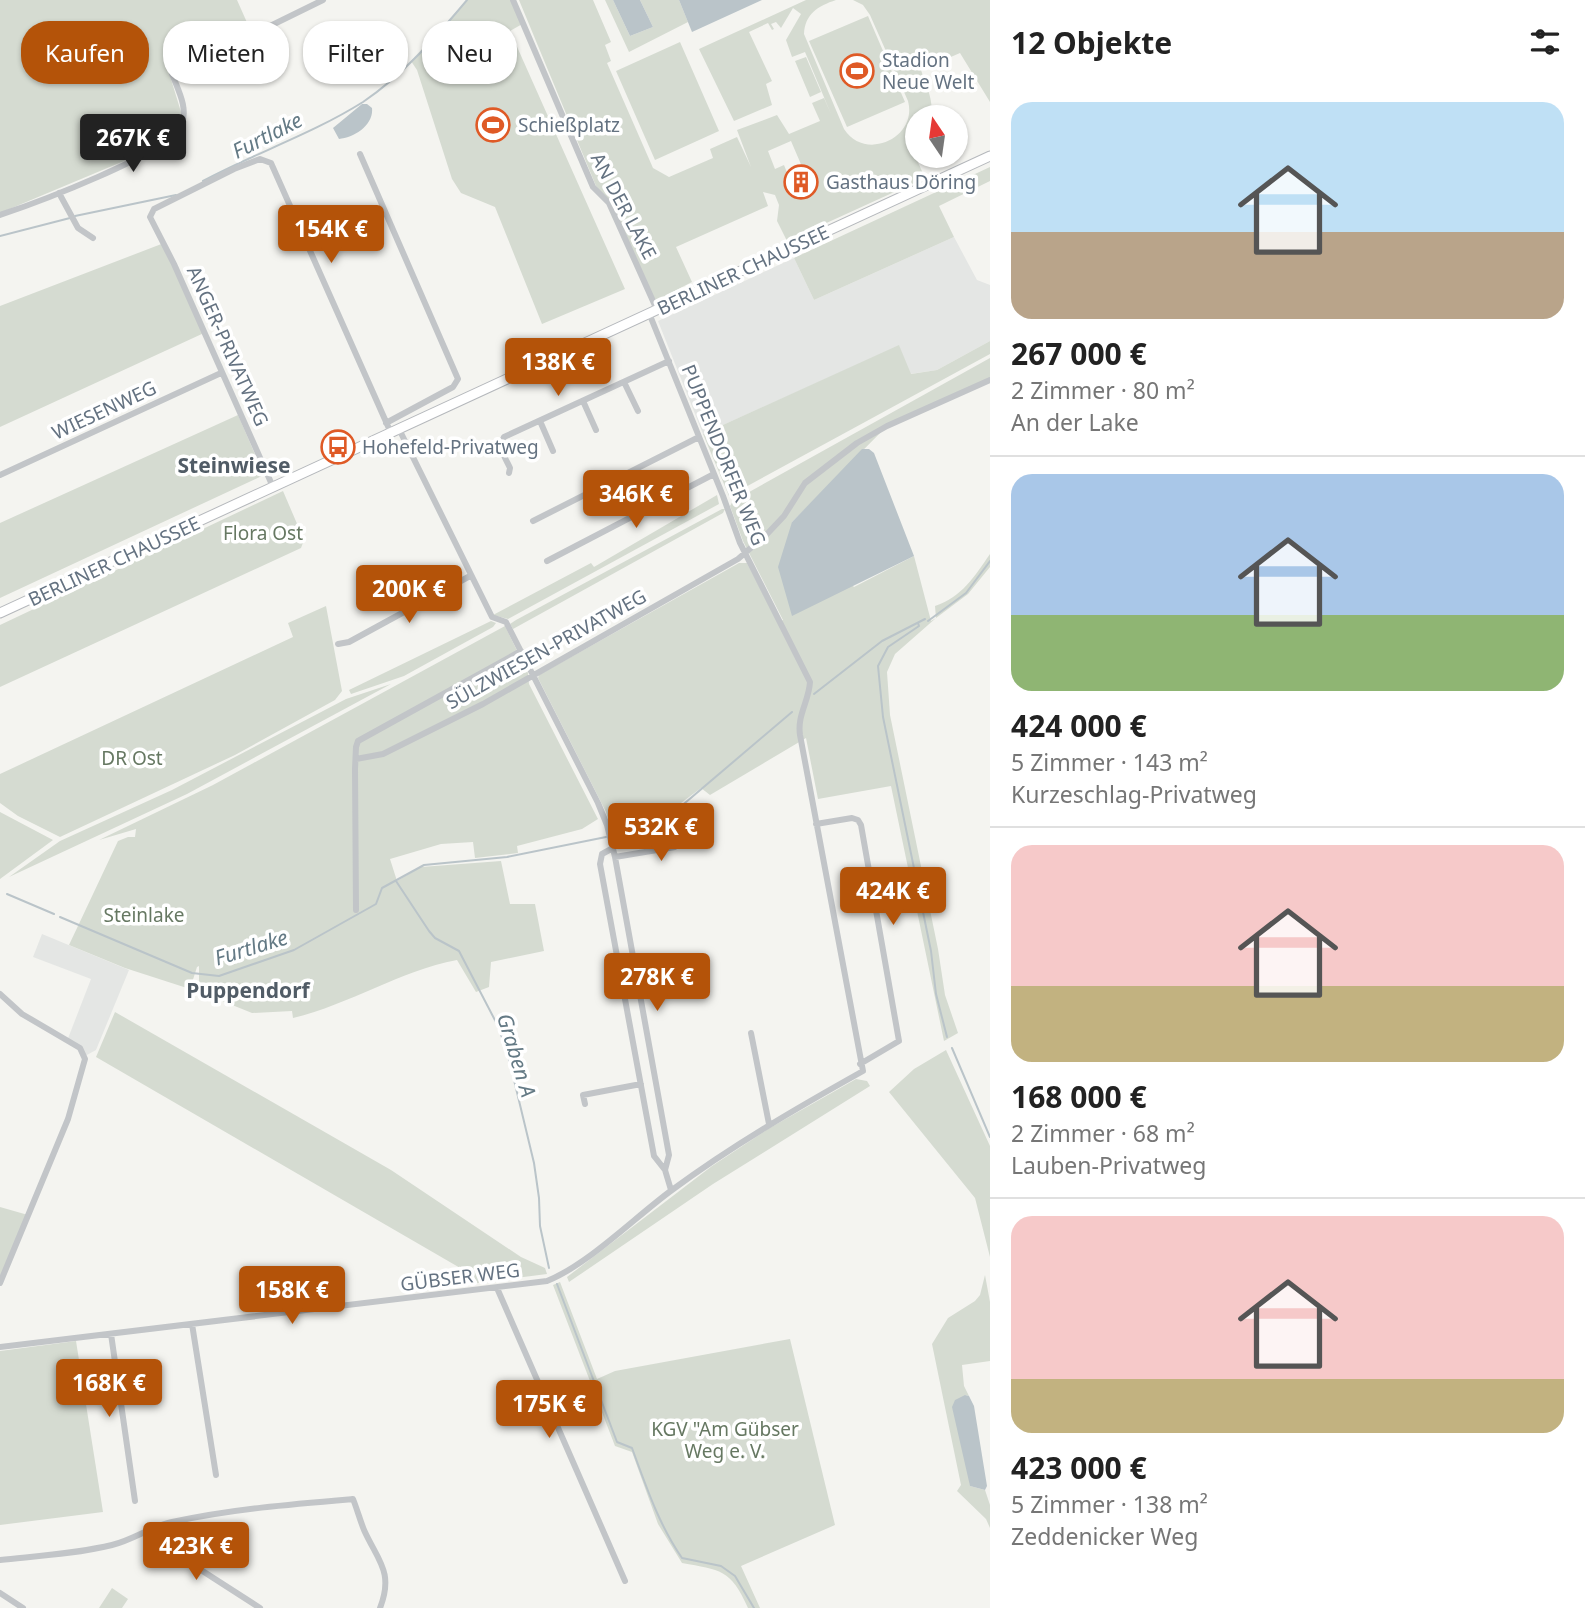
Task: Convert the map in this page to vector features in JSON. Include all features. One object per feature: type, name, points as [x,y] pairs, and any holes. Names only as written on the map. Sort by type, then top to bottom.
[{"type":"main road","name":"BERLINER CHAUSSEE","points":[[0,613],[990,156]]},
{"type":"street","points":[[0,215],[59,193],[151,151],[176,133],[182,122],[184,110],[172,74],[323,0]]},
{"type":"street","name":"AN DER LAKE","points":[[513,0],[593,187],[610,205],[653,312]]},
{"type":"street","points":[[360,154],[458,379],[451,388],[386,423],[395,431],[492,617],[506,622],[598,803],[609,831],[669,1155],[665,1170]]},
{"type":"street","name":"ANGER-PRIVATWEG","points":[[273,487],[174,264],[151,219],[154,209],[250,162],[265,159],[273,167],[386,423]]},
{"type":"street","points":[[59,193],[83,233],[93,238]]},
{"type":"street","name":"PUPPENDORFER WEG","points":[[653,312],[745,553],[810,682],[799,724],[816,824]]},
{"type":"street","points":[[509,473],[510,468],[500,442],[504,437],[670,361]]},
{"type":"street","name":"WIESENWEG","points":[[0,475],[221,373]]},
{"type":"street","name":"SÜLZWIESEN-PRIVATWEG","points":[[356,759],[383,754],[534,677],[540,671],[727,565],[745,553],[784,516],[804,483],[857,443],[899,420],[990,380]]},
{"type":"street","points":[[624,382],[638,411]]},
{"type":"street","points":[[583,401],[596,430]]},
{"type":"street","points":[[540,421],[553,451]]},
{"type":"street","points":[[533,521],[699,437]]},
{"type":"street","points":[[547,561],[714,474]]},
{"type":"street","points":[[338,644],[349,642],[470,576]]},
{"type":"street","points":[[356,910],[358,741],[521,651]]},
{"type":"street","name":"GÜBSER WEG","points":[[0,1346],[497,1288],[547,1281],[562,1275],[671,1190],[899,1041],[861,825],[858,820],[852,818],[816,824]]},
{"type":"street","points":[[816,824],[861,1068]]},
{"type":"street","points":[[615,857],[675,847],[686,836]]},
{"type":"street","points":[[612,846],[604,852],[599,861],[654,1156],[665,1170],[671,1190]]},
{"type":"street","points":[[0,993],[22,1014],[80,1048],[85,1059],[68,1119],[0,1283]]},
{"type":"street","points":[[751,1032],[769,1124]]},
{"type":"street","points":[[585,1104],[583,1096],[641,1084]]},
{"type":"street","points":[[497,1288],[625,1581]]},
{"type":"street","points":[[192,1324],[216,1475]]},
{"type":"street","points":[[111,1334],[135,1502]]},
{"type":"street","points":[[0,1560],[114,1545],[169,1522],[254,1508],[353,1499],[364,1530],[384,1567],[386,1593],[380,1608]]},
{"type":"street","points":[[145,1534],[260,1608]]},
{"type":"street","points":[[0,1593],[23,1608]]},
{"type":"shaded area","points":[[613,0],[640,0],[653,27],[630,36]]},
{"type":"shaded area","points":[[679,0],[762,0],[692,32]]},
{"type":"shaded area","points":[[362,104],[372,108],[370,120],[362,130],[339,139],[333,128]]},
{"type":"shaded area","points":[[954,237],[977,280],[990,285],[990,341],[937,370],[910,374],[899,346],[703,434],[658,321],[794,258],[814,300]]},
{"type":"shaded area","points":[[862,449],[869,449],[874,453],[914,556],[792,616],[778,567],[792,522]]},
{"type":"shaded area","points":[[42,934],[129,970],[96,1050],[85,1056],[83,1051],[67,1041],[91,979],[33,957]]},
{"type":"shaded area","points":[[969,1396],[974,1406],[987,1486],[985,1490],[970,1486],[952,1407],[955,1400]]},
{"type":"green space","points":[[0,0],[237,0],[246,21],[163,21],[163,84],[172,84],[181,112],[176,129],[165,140],[124,161],[0,213]]},
{"type":"green space","name":"Schießplatz","points":[[467,0],[513,0],[524,23],[517,27],[517,21],[448,21]]},
{"type":"green space","points":[[519,0],[593,0],[611,42],[605,45],[611,61],[607,63],[653,168],[669,177],[713,158],[710,149],[737,137],[751,167],[737,130],[777,115],[789,134],[820,121],[812,103],[824,98],[831,114],[805,52],[792,57],[786,40],[801,14],[793,8],[781,28],[776,22],[771,24],[774,29],[772,30],[768,23],[749,32],[772,81],[766,84],[772,105],[734,121],[699,49],[806,0],[836,0],[810,16],[804,34],[844,129],[853,139],[864,144],[876,144],[898,135],[905,126],[905,168],[921,168],[925,178],[787,241],[777,221],[779,205],[775,195],[763,192],[768,206],[676,247],[692,282],[655,301],[609,203],[596,186]],"holes":[[[791,141],[803,169],[788,175],[784,165],[775,169],[768,151]],[[809,171],[815,183],[793,193],[788,180]]]},
{"type":"green space","points":[[605,0],[613,0],[630,36],[653,27],[640,0],[679,0],[688,22],[629,52]]},
{"type":"green space","points":[[853,0],[990,0],[990,102],[960,53],[921,70],[931,105],[908,105],[870,15],[863,5]]},
{"type":"green space","name":"Stadion Neue Welt","points":[[868,16],[905,102],[847,127],[809,41]]},
{"type":"green space","points":[[680,42],[719,131],[655,160],[616,71]]},
{"type":"green space","name":"Schießplatz","points":[[517,47],[625,289],[542,324],[495,207],[461,193],[452,179],[417,70],[411,61],[422,49],[422,84],[517,84]]},
{"type":"green space","points":[[806,57],[821,92],[810,97],[795,61]]},
{"type":"green space","points":[[990,167],[990,181],[939,206],[954,237],[814,300],[794,258]]},
{"type":"green space","points":[[164,243],[204,333],[0,427],[0,306]]},
{"type":"green space","points":[[990,341],[990,354],[729,496],[703,434],[899,345],[911,374],[937,370]]},
{"type":"green space","points":[[990,358],[990,380],[887,426],[792,522],[854,587],[914,556],[931,621],[936,618],[895,654],[887,672],[890,715],[945,995],[958,1033],[944,1041],[891,786],[818,799],[806,738],[710,795],[701,788],[657,821],[612,832],[606,812],[538,678],[539,675],[739,563],[747,563],[778,623],[783,620],[743,541],[730,506],[733,501]]},
{"type":"green space","points":[[238,415],[264,475],[0,598],[0,523]]},
{"type":"green space","name":"Flora Ost","points":[[283,491],[304,540],[301,548],[0,687],[0,625]]},
{"type":"green space","points":[[717,495],[719,504],[508,619],[493,615],[591,563],[594,567]]},
{"type":"green space","points":[[725,509],[723,513],[513,629],[510,624],[516,620]]},
{"type":"green space","points":[[990,554],[990,567],[968,594],[936,618],[935,606],[960,592]]},
{"type":"green space","name":"DR Ost","points":[[326,606],[342,691],[335,700],[235,755],[60,837],[18,816],[0,803],[0,774],[293,637],[288,623]]},
{"type":"green space","points":[[491,621],[496,623],[493,627],[404,676],[351,694],[349,690]]},
{"type":"green space","name":"Steinlake","points":[[505,626],[528,673],[529,684],[598,819],[582,829],[517,846],[518,853],[475,858],[473,842],[441,844],[390,859],[397,881],[421,867],[501,861],[510,904],[535,904],[544,951],[491,962],[489,987],[476,992],[457,960],[415,972],[335,1005],[293,1018],[292,1011],[252,1013],[195,990],[199,982],[199,966],[190,989],[125,968],[69,945],[118,841],[135,837],[136,829],[99,840],[213,785]]},
{"type":"green space","points":[[391,684],[187,794],[9,877],[60,841],[172,790],[346,699]]},
{"type":"green space","points":[[0,812],[53,840],[0,879]]},
{"type":"green space","points":[[115,1012],[391,1170],[521,1257],[545,1268],[547,1274],[477,1283],[474,1276],[96,1057]]},
{"type":"green space","points":[[946,1050],[990,1146],[990,1257],[975,1198],[889,1092],[914,1069]]},
{"type":"green space","points":[[856,1079],[867,1081],[870,1086],[713,1184],[569,1282],[567,1277],[712,1166],[768,1129]]},
{"type":"green space","points":[[0,1207],[28,1215],[0,1283]]},
{"type":"green space","points":[[985,1275],[990,1302],[990,1361],[962,1365],[964,1386],[969,1396],[965,1395],[970,1486],[985,1490],[990,1505],[990,1528],[986,1519],[957,1491],[961,1485],[932,1344],[948,1318],[980,1295]]},
{"type":"green space","name":"KGV \"Am Gübser Weg e. V.","points":[[560,1282],[597,1379],[615,1371],[790,1339],[835,1525],[741,1566],[760,1608],[748,1608],[730,1578],[715,1570],[682,1563],[658,1524],[632,1452],[615,1446],[553,1285]]},
{"type":"green space","points":[[76,1341],[103,1512],[0,1525],[0,1351]]},
{"type":"green space","points":[[112,1588],[128,1599],[122,1608],[99,1608]]},
{"type":"waterway","name":"Furtlake","points":[[203,181],[324,124],[363,102],[405,68],[467,0]]},
{"type":"waterway","name":"Furtlake","points":[[75,216],[176,195]]},
{"type":"waterway","name":"Furtlake","points":[[0,236],[70,218]]},
{"type":"waterway","points":[[928,621],[966,593],[990,561]]},
{"type":"waterway","points":[[814,694],[882,641],[925,619]]},
{"type":"waterway","points":[[918,623],[919,626],[888,647],[878,666],[883,717],[931,951],[936,994],[947,1037]]},
{"type":"waterway","points":[[611,836],[659,825],[792,712]]},
{"type":"waterway","name":"Furtlake","points":[[60,917],[192,973],[219,976],[294,950],[376,904],[382,888],[424,865],[507,857],[606,837]]},
{"type":"waterway","name":"Graben A","points":[[396,881],[435,938],[459,951],[498,1026],[508,1055],[534,1163],[540,1226],[549,1268]]},
{"type":"waterway","name":"Furtlake","points":[[7,894],[54,914]]},
{"type":"waterway","points":[[952,1048],[990,1137]]},
{"type":"waterway","name":"Graben A","points":[[557,1284],[617,1442],[632,1448],[666,1532],[682,1558],[721,1566],[735,1576],[754,1608]]},
{"type":"place","name":"Stadion Neue Welt","points":[[857,71]]},
{"type":"place","name":"Schießplatz","points":[[493,125]]},
{"type":"place","name":"Gasthaus Döring","points":[[801,182]]},
{"type":"place","name":"Hohefeld-Privatweg","points":[[338,447]]},
{"type":"district","name":"Steinwiese","points":[[234,465]]},
{"type":"district","name":"Puppendorf","points":[[248,990]]}]
